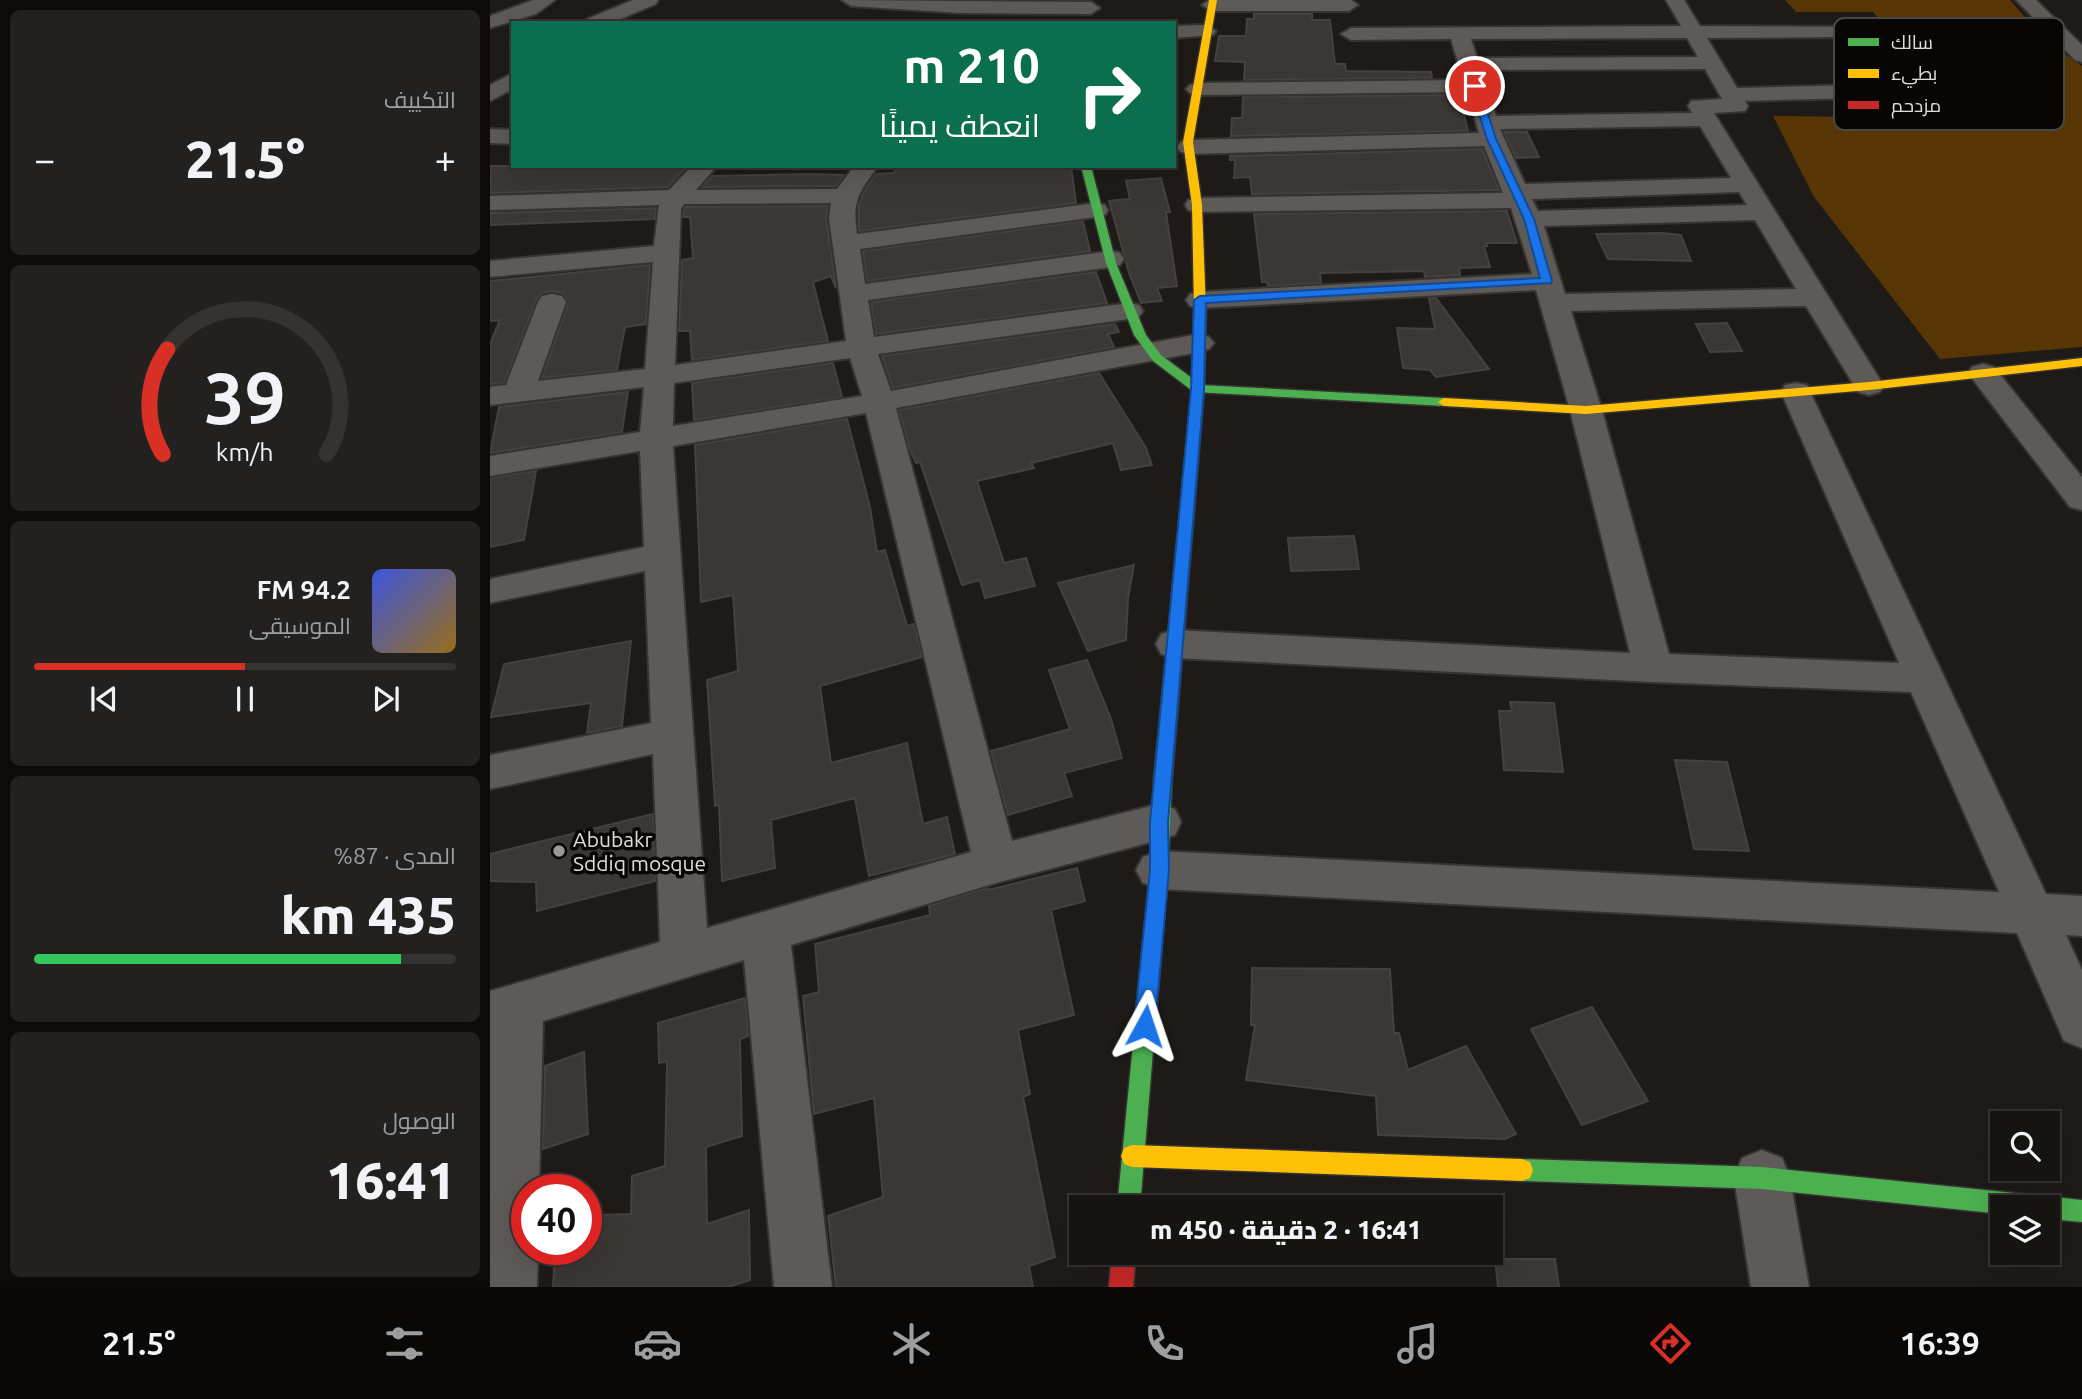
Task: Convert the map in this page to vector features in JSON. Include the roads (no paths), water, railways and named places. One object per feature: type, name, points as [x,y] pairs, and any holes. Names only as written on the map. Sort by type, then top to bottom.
[{"type":"street","points":[[490,22],[529,10],[546,0]]},
{"type":"street","points":[[599,21],[649,0]]},
{"type":"street","points":[[1675,0],[1737,106],[1699,107],[1869,386]]},
{"type":"street","points":[[2025,0],[2043,18]]},
{"type":"street","points":[[1129,1195],[1160,870],[1159,822],[1198,389],[1200,300],[1197,205],[1184,144],[1197,89],[1212,2],[1349,2],[1352,41],[1459,33],[1834,31]]},
{"type":"street","points":[[850,5],[961,10],[1090,10]]},
{"type":"street","points":[[1176,32],[1206,31]]},
{"type":"street","points":[[1459,33],[1489,131],[1521,204],[1550,292],[1586,410],[1653,668]]},
{"type":"street","points":[[2064,38],[2082,56]]},
{"type":"street","points":[[1197,89],[1712,63]]},
{"type":"street","points":[[490,95],[511,80]]},
{"type":"street","points":[[1731,95],[1834,92]]},
{"type":"street","points":[[490,95],[511,96]]},
{"type":"street","points":[[1184,144],[1706,119]]},
{"type":"street","points":[[490,136],[511,137]]},
{"type":"street","points":[[685,956],[656,438],[669,209],[676,197],[703,168]]},
{"type":"street","points":[[865,168],[851,218],[854,294],[861,346],[879,402],[996,864]]},
{"type":"street","points":[[1521,204],[1746,185]]},
{"type":"street","points":[[490,203],[676,197],[851,218],[1091,188]]},
{"type":"street","points":[[939,207],[1091,188]]},
{"type":"street","points":[[1091,188],[1129,311],[1152,354],[1198,389],[1586,410],[1869,386],[2082,362]]},
{"type":"street","points":[[1197,205],[1521,204],[1763,212]]},
{"type":"street","points":[[490,269],[667,253]]},
{"type":"street","points":[[854,294],[1111,259]]},
{"type":"street","points":[[1200,300],[1550,292],[1815,298]]},
{"type":"street","points":[[504,394],[552,302]]},
{"type":"street","points":[[504,394],[659,376],[1129,311]]},
{"type":"street","points":[[490,466],[879,402],[1152,354],[1199,343]]},
{"type":"street","points":[[1983,373],[2082,499]]},
{"type":"street","points":[[1796,392],[2082,1025]]},
{"type":"street","points":[[490,591],[664,555]]},
{"type":"street","points":[[1175,644],[1653,668],[1924,678]]},
{"type":"street","points":[[490,772],[672,734]]},
{"type":"street","points":[[508,1287],[504,1010],[996,864],[1159,822]]},
{"type":"street","points":[[1160,870],[2082,916]]},
{"type":"street","points":[[766,934],[803,1287]]},
{"type":"street","points":[[1132,1156],[1762,1178],[2082,1211]]},
{"type":"street","points":[[1762,1178],[1780,1287]]},
{"type":"street","points":[[1121,1287],[1123,1265]]},
{"type":"place","name":"Abubakr Sddiq mosque","points":[[559,851]]}]
